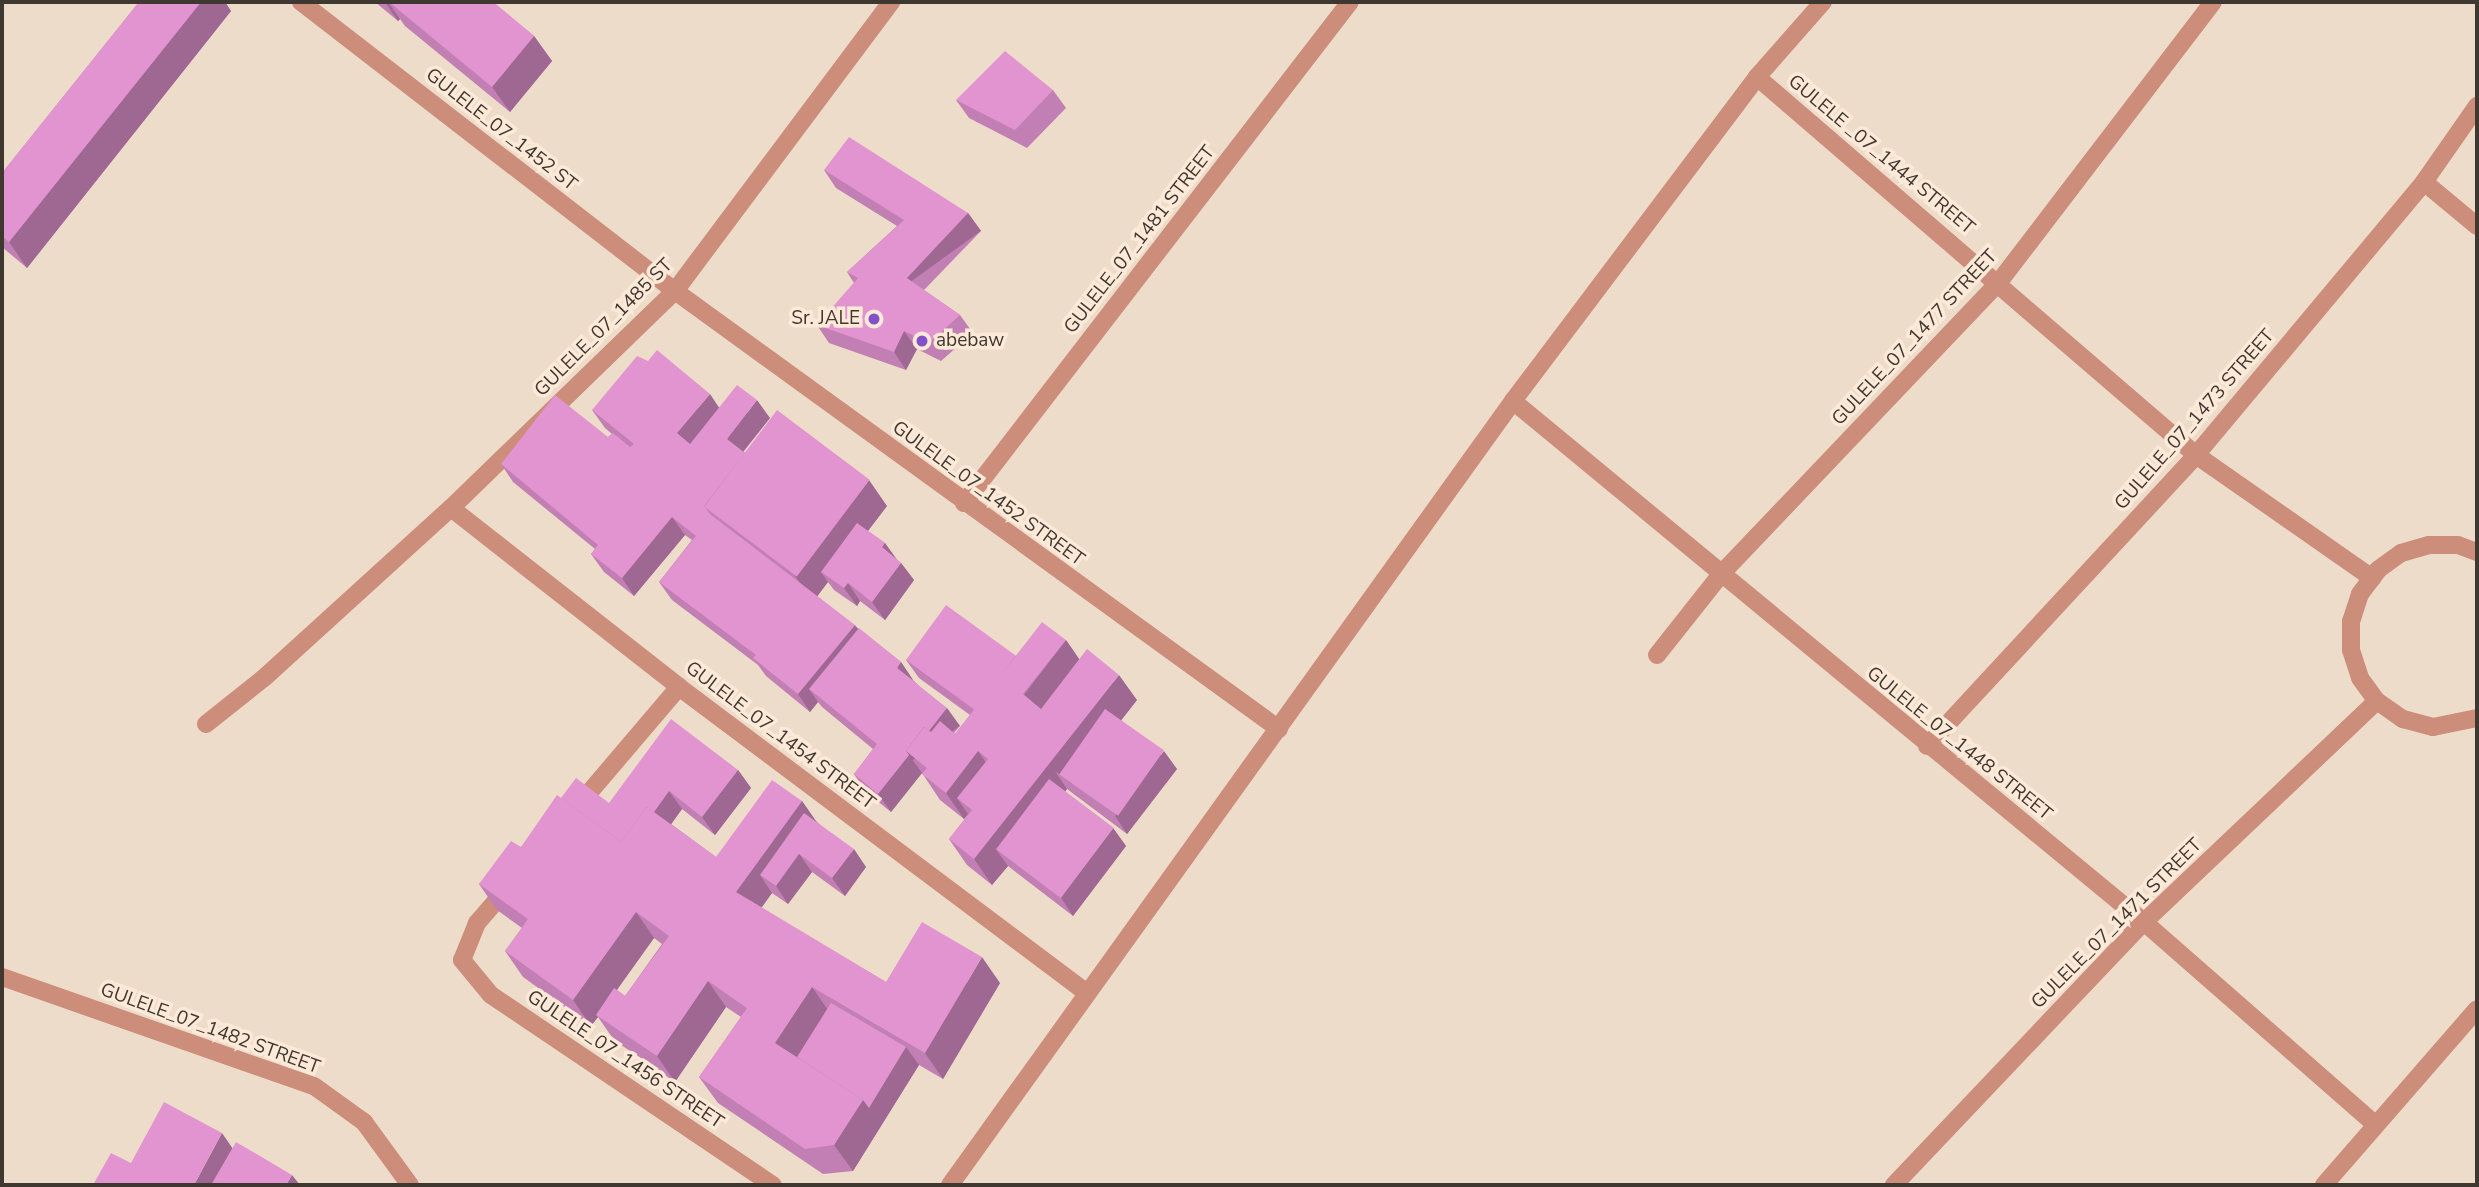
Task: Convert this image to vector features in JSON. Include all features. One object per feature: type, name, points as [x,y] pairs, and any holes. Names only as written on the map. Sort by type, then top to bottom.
[{"type":"street","name":"GULELE_07_1452 ST","points":[[301,2],[675,291]]},
{"type":"street","name":"GULELE_07_1485 ST","points":[[206,724],[265,677],[451,508],[675,291],[891,2]]},
{"type":"street","name":"GULELE_07_1481 STREET","points":[[964,503],[1350,2]]},
{"type":"street","points":[[950,1185],[1513,401],[1757,77],[1823,2]]},
{"type":"street","name":"GULELE_07_1477 STREET","points":[[1657,655],[1722,573],[1999,282],[2213,2]]},
{"type":"street","name":"GULELE _07_1444 STREET","points":[[1757,77],[1999,282],[2196,455],[2372,578]]},
{"type":"street","name":"GULELE_07_1473 STREET","points":[[1927,746],[2196,455],[2424,182],[2477,106]]},
{"type":"street","points":[[2424,182],[2477,226]]},
{"type":"street","name":"GULELE_07_1452 STREET","points":[[675,291],[1279,729]]},
{"type":"street","name":"GULELE_07_1448 STREET","points":[[1513,401],[1927,746],[2144,922],[2375,1124]]},
{"type":"street","name":"GULELE_07_1454 STREET","points":[[451,508],[679,687],[1087,993]]},
{"type":"street","points":[[2477,552],[2458,545],[2430,545],[2402,553],[2372,578],[2360,594],[2351,621],[2351,650],[2360,678],[2377,701],[2403,719],[2433,727],[2477,719]]},
{"type":"street","points":[[565,820],[679,687]]},
{"type":"street","name":"GULELE_07_1471 STREET","points":[[1894,1185],[2144,922],[2377,701]]},
{"type":"street","name":"GULELE_07_1456 STREET","points":[[521,872],[477,923],[462,960],[491,995],[774,1185]]},
{"type":"street","name":"GULELE_07_1482 STREET","points":[[2,977],[314,1086],[364,1122],[410,1185]]},
{"type":"street","points":[[2324,1185],[2477,1009]]},
{"type":"building","points":[[139,2],[201,2],[9,242],[2,236],[2,173]]},
{"type":"building","points":[[389,2],[493,2],[534,36],[492,87]]},
{"type":"building","points":[[1005,51],[1053,90],[1015,130],[956,100]]},
{"type":"building","points":[[849,137],[968,213],[907,278],[960,315],[929,343],[904,331],[894,352],[817,325],[858,278],[847,272],[904,220],[824,170]]},
{"type":"building","points":[[657,350],[710,394],[677,433],[690,444],[737,385],[757,400],[727,439],[745,453],[704,506],[710,514],[855,625],[798,694],[753,658],[756,655],[659,582],[696,536],[672,517],[622,578],[591,554],[598,545],[501,464],[555,395],[608,437],[613,433],[630,447],[634,444],[592,410],[637,356],[648,361]]},
{"type":"building","points":[[777,410],[870,480],[797,576],[704,507]]},
{"type":"building","points":[[857,523],[885,543],[882,547],[901,563],[872,602],[848,583],[844,588],[821,572]]},
{"type":"building","points":[[946,605],[1016,656],[976,711],[906,660]]},
{"type":"building","points":[[1042,622],[1066,640],[1023,694],[1041,709],[1087,649],[1119,675],[974,859],[949,839],[972,810],[957,798],[988,759],[978,751],[946,793],[922,774],[927,768],[906,751],[924,727],[931,732],[940,721],[955,734]]},
{"type":"building","points":[[859,628],[901,662],[897,668],[947,708],[929,731],[924,727],[906,751],[909,755],[878,794],[854,774],[877,744],[809,689]]},
{"type":"building","points":[[1105,709],[1164,750],[1118,816],[1059,775]]},
{"type":"building","points":[[671,719],[738,770],[702,817],[669,791],[654,812],[647,807],[621,842],[561,798],[576,778],[609,803]]},
{"type":"building","points":[[1049,779],[1114,828],[1061,898],[996,849]]},
{"type":"building","points":[[772,780],[802,801],[736,892],[886,982],[922,922],[982,957],[925,1053],[812,987],[775,1043],[863,1100],[834,1145],[805,1149],[699,1077],[747,1008],[708,981],[657,1056],[596,1015],[614,988],[625,996],[669,936],[636,912],[573,1000],[505,951],[528,919],[479,884],[511,841],[521,847],[557,795],[621,842],[647,807],[716,857]]},
{"type":"building","points":[[804,813],[854,849],[832,878],[799,854],[776,886],[760,875]]},
{"type":"building","points":[[831,1003],[906,1047],[869,1108],[863,1100],[797,1057]]},
{"type":"building","points":[[164,1102],[222,1133],[194,1185],[93,1185],[111,1153],[131,1163]]},
{"type":"building","points":[[236,1142],[292,1175],[286,1185],[211,1185]]},
{"type":"place","name":"Sr. JALE","points":[[874,319]]},
{"type":"place","name":"abebaw","points":[[922,341]]}]
